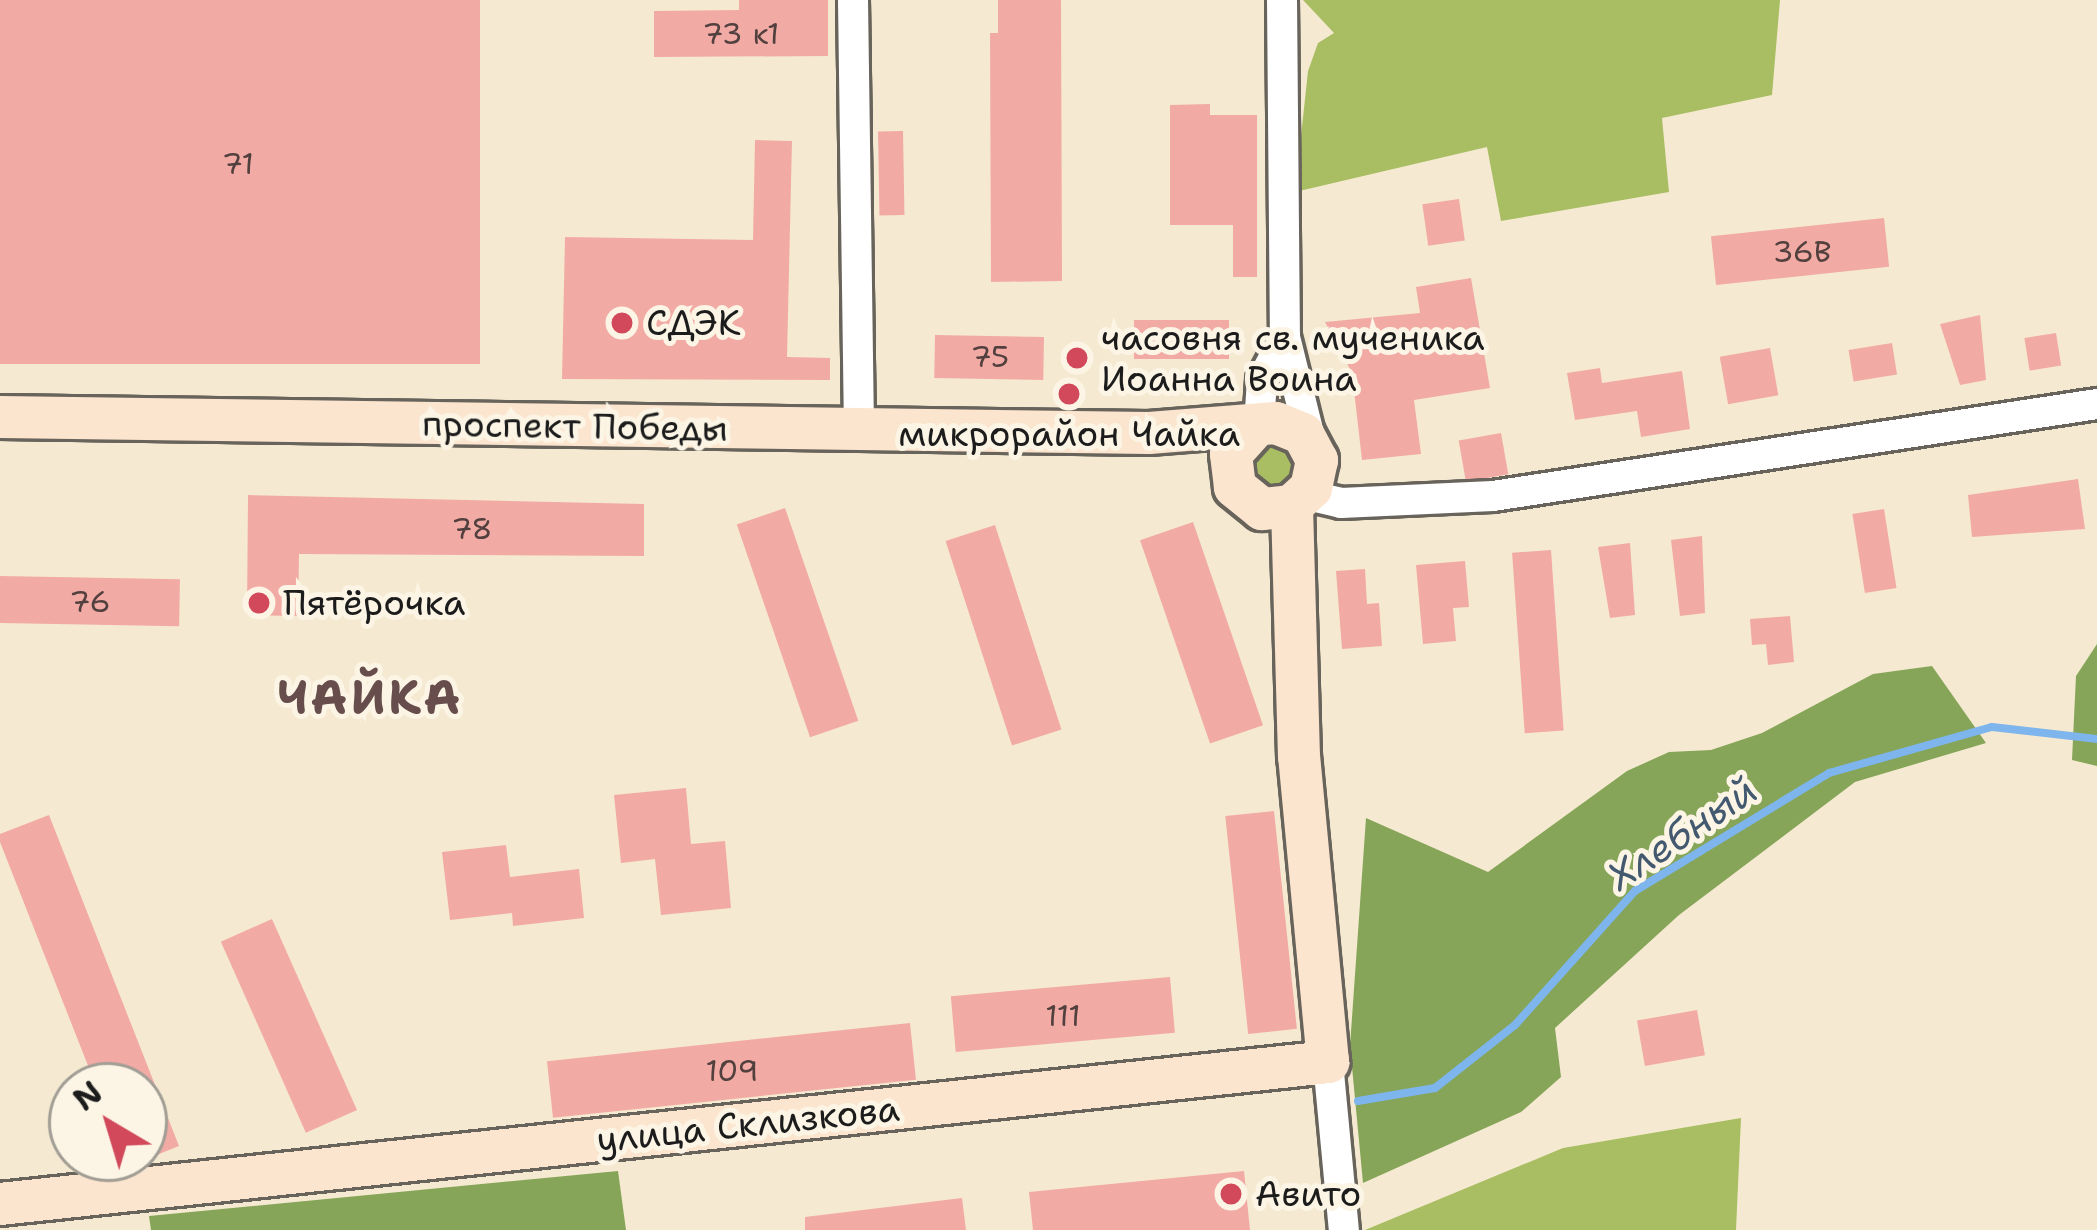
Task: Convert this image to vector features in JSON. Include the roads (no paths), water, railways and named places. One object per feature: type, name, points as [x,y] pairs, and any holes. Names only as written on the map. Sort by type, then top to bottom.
[{"type":"street","points":[[853,0],[859,431]]},
{"type":"street","points":[[1282,0],[1286,337],[1317,467],[1299,500],[1294,592],[1299,757],[1344,1230]]},
{"type":"street","points":[[1286,337],[1262,380],[1257,426],[1231,454],[1238,492],[1294,592]]},
{"type":"street","points":[[1149,433],[1268,510],[1299,500],[1341,503],[1492,496],[2097,404]]},
{"type":"street","name":"проспект Победы","points":[[0,417],[859,431],[1149,433],[1291,426],[1312,446]]},
{"type":"street","name":"улица Склизкова","points":[[0,1204],[1328,1062]]},
{"type":"waterway","name":"Хлебный","points":[[1358,1101],[1435,1088],[1515,1025],[1635,891],[1829,773],[1992,727],[2097,739]]},
{"type":"place","name":"СДЭК","points":[[622,323]]},
{"type":"place","name":"часовня св. мученика Иоанна Воина","points":[[1077,358]]},
{"type":"place","name":"микрорайон Чайка","points":[[1069,394]]},
{"type":"place","name":"Пятёрочка","points":[[259,603]]},
{"type":"place","name":"Авито","points":[[1231,1194]]},
{"type":"district","name":"ЧАЙКА","points":[[370,698]]}]
